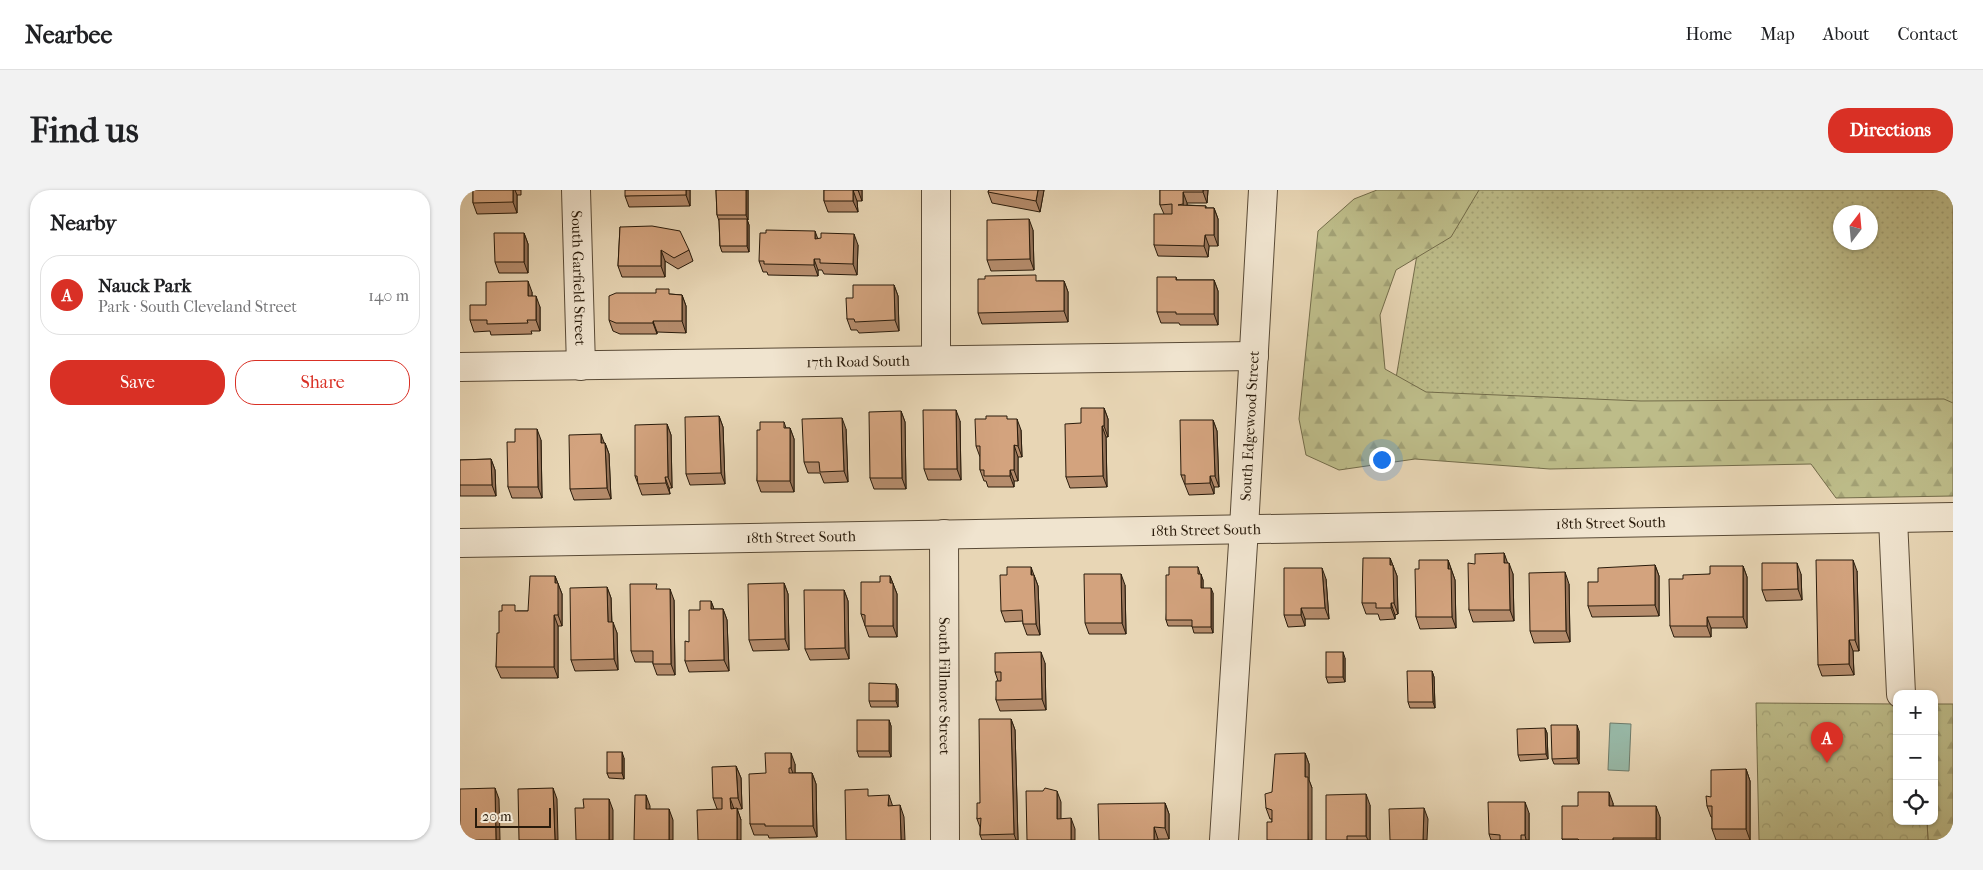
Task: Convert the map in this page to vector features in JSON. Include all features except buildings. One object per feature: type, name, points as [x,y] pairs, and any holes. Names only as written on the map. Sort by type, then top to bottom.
[{"type":"street","name":"South Garfield Street","points":[[576,190],[581,366]]},
{"type":"street","points":[[936,190],[936,359]]},
{"type":"street","name":"South Edgewood Street","points":[[1224,840],[1244,528],[1262,190]]},
{"type":"street","name":"17th Road South","points":[[460,367],[1254,356]]},
{"type":"street","name":"18th Street South","points":[[460,543],[1953,517]]},
{"type":"street","points":[[1893,519],[1901,690]]},
{"type":"street","name":"South Fillmore Street","points":[[944,534],[945,840]]},
{"type":"green space","points":[[1377,190],[1479,190],[1451,237],[1396,270],[1380,315],[1385,369],[1426,392],[1641,401],[1944,399],[1953,403],[1953,496],[1836,498],[1811,464],[1550,469],[1415,459],[1339,470],[1306,455],[1299,419],[1318,231],[1354,199]]},
{"type":"green space","points":[[1428,190],[1953,190],[1953,429],[1386,437]]},
{"type":"green space","points":[[1756,703],[1893,704],[1893,825],[1927,825],[1928,840],[1759,840]]},
{"type":"green space","points":[[1938,704],[1953,704],[1953,840],[1928,840],[1927,825],[1938,825]]},
{"type":"shaded area","points":[[1610,723],[1631,724],[1629,771],[1608,770]]},
{"type":"place","name":"Nauck Park","points":[[1827,763]]}]
